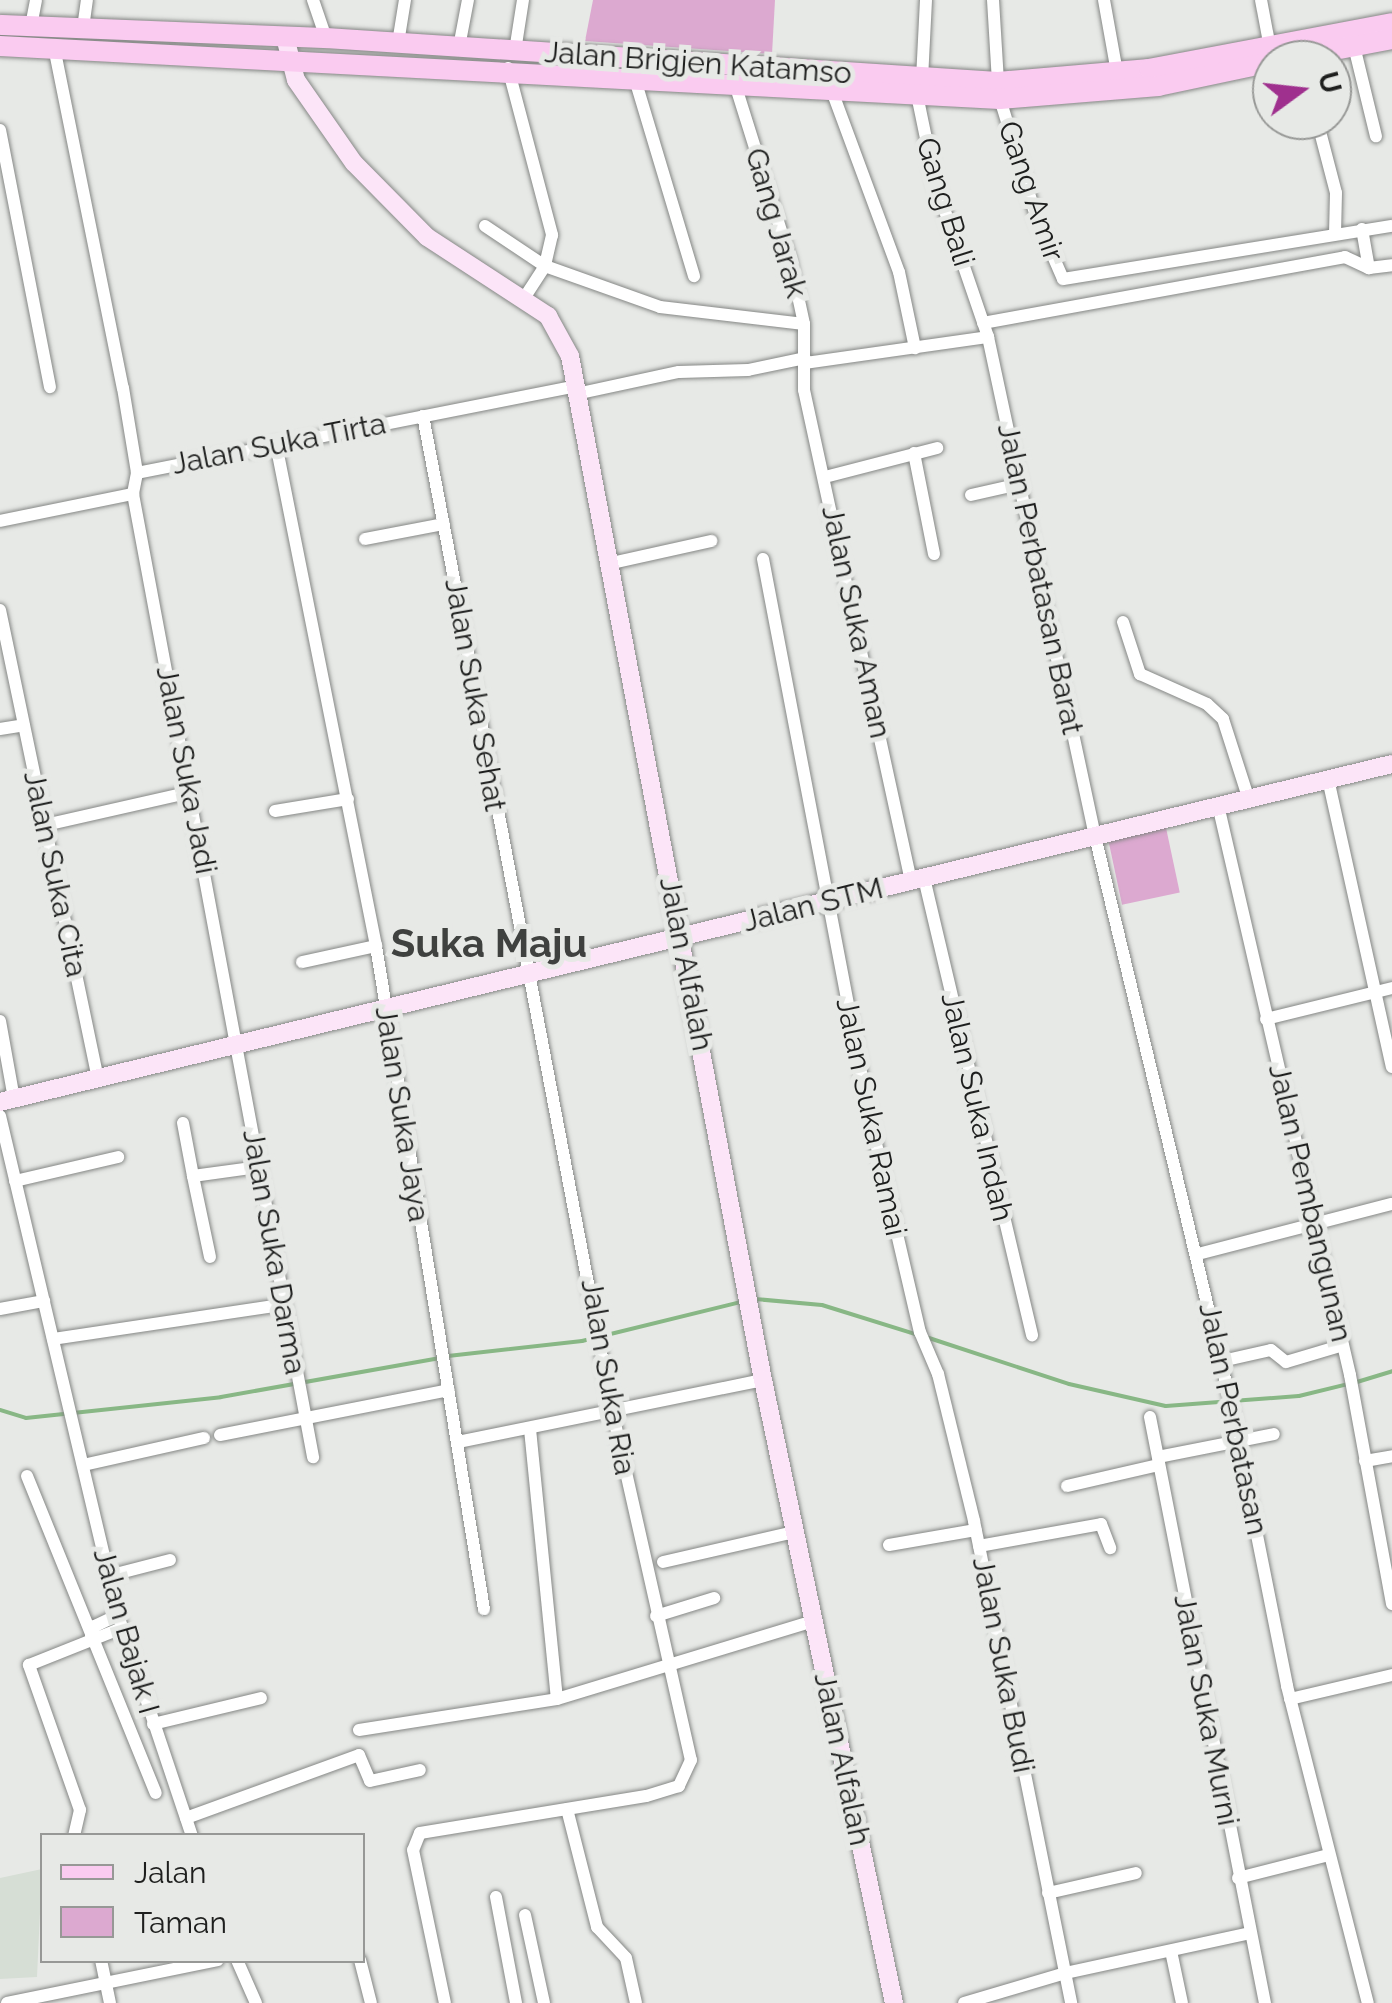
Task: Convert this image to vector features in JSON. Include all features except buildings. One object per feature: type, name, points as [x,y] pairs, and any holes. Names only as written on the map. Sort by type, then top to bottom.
[{"type":"main road","name":"Jalan Brigjen Katamso","points":[[1337,40],[1392,23]]},
{"type":"main road","name":"Jalan Brigjen Katamso","points":[[0,25],[83,28],[286,47],[999,90],[1142,88],[1252,62]]},
{"type":"main road","name":"Jalan Brigjen Katamso","points":[[0,46],[286,47],[324,28],[634,76],[832,90],[877,84]]},
{"type":"main road","name":"Jalan Brigjen Katamso","points":[[1354,46],[1392,39]]},
{"type":"main road","name":"Jalan Brigjen Katamso","points":[[999,90],[1117,72],[1252,59]]},
{"type":"street","points":[[31,26],[36,0]]},
{"type":"street","points":[[83,28],[86,0]]},
{"type":"street","points":[[313,0],[324,28]]},
{"type":"street","points":[[324,28],[326,0]]},
{"type":"street","points":[[398,42],[404,0]]},
{"type":"street","points":[[458,46],[468,0]]},
{"type":"street","points":[[524,0],[512,60],[552,234],[545,266],[525,297]]},
{"type":"street","name":"Gang Bali","points":[[926,0],[918,84],[935,182],[986,330]]},
{"type":"street","name":"Gang Amir","points":[[992,0],[999,90],[1043,235],[1067,280],[1332,233]]},
{"type":"street","points":[[1104,0],[1117,72]]},
{"type":"street","points":[[1261,0],[1270,40]]},
{"type":"street","points":[[1354,46],[1376,136]]},
{"type":"street","points":[[54,47],[138,473]]},
{"type":"street","name":"Jalan Alfalah","points":[[286,47],[322,120],[395,208],[428,237],[525,297],[560,330],[576,390],[763,1380],[894,2003]]},
{"type":"street","points":[[634,76],[694,276]]},
{"type":"street","name":"Gang Jarak","points":[[736,84],[804,324],[805,361]]},
{"type":"street","points":[[832,90],[899,272],[915,348]]},
{"type":"street","points":[[0,130],[50,387]]},
{"type":"street","points":[[1321,140],[1336,193],[1333,260],[1351,257],[1353,264],[1368,268],[1392,266]]},
{"type":"street","points":[[485,226],[545,266],[660,307],[804,324]]},
{"type":"street","points":[[1332,233],[1392,226]]},
{"type":"street","points":[[1362,230],[1368,268]]},
{"type":"street","name":"Jalan Suka Tirta","points":[[0,521],[133,494],[138,473],[276,444],[689,371],[703,376],[915,348],[1333,260]]},
{"type":"street","name":"Jalan Perbatasan Barat","points":[[986,330],[1094,836]]},
{"type":"street","name":"Jalan Suka Aman","points":[[805,361],[802,377],[917,880]]},
{"type":"street","name":"Jalan Suka Sehat","points":[[423,416],[528,973]]},
{"type":"street","name":"Jalan Suka Jaya","points":[[276,444],[376,946],[484,1609]]},
{"type":"street","points":[[825,477],[937,448]]},
{"type":"street","points":[[914,454],[934,554]]},
{"type":"street","points":[[971,496],[1020,484]]},
{"type":"street","name":"Jalan Suka Jadi","points":[[133,494],[239,1046]]},
{"type":"street","points":[[365,539],[444,524]]},
{"type":"street","points":[[607,564],[711,542]]},
{"type":"street","name":"Jalan Suka Ramai","points":[[763,559],[826,902],[920,1332]]},
{"type":"street","name":"Jalan Suka Cita","points":[[0,610],[98,1080]]},
{"type":"street","points":[[1123,622],[1140,674],[1207,704],[1223,719],[1248,798]]},
{"type":"street","points":[[0,730],[24,724]]},
{"type":"street","name":"Jalan STM","points":[[7,1101],[1392,764]]},
{"type":"street","points":[[1328,779],[1392,1067]]},
{"type":"street","points":[[45,825],[191,792]]},
{"type":"street","points":[[275,811],[348,799]]},
{"type":"street","name":"Jalan Pembangunan","points":[[1218,805],[1356,1402],[1392,1604]]},
{"type":"street","name":"Jalan Perbatasan","points":[[1094,836],[1198,1254],[1290,1698],[1368,2003]]},
{"type":"street","name":"Jalan Suka Indah","points":[[917,880],[1032,1335]]},
{"type":"street","points":[[302,962],[376,946]]},
{"type":"street","name":"Jalan Suka Ria","points":[[528,973],[596,1310],[612,1410],[691,1760],[686,1779],[646,1796],[567,1809]]},
{"type":"street","points":[[1266,1019],[1392,988]]},
{"type":"street","points":[[0,1021],[7,1101]]},
{"type":"street","name":"Jalan Suka Darma","points":[[239,1046],[281,1306],[312,1456]]},
{"type":"street","name":"Jalan Bajak I","points":[[0,1116],[108,1576],[152,1724],[191,1833]]},
{"type":"street","points":[[183,1123],[210,1257]]},
{"type":"street","points":[[15,1181],[118,1157]]},
{"type":"street","points":[[194,1176],[258,1166]]},
{"type":"street","points":[[1198,1254],[1392,1204]]},
{"type":"street","points":[[0,1310],[44,1301]]},
{"type":"street","points":[[53,1340],[281,1306]]},
{"type":"street","name":"Jalan Suka Budi","points":[[920,1332],[938,1374],[976,1530],[1071,2003]]},
{"type":"street","points":[[1222,1361],[1271,1350],[1286,1362],[1343,1345]]},
{"type":"street","points":[[458,1442],[763,1380]]},
{"type":"street","points":[[220,1435],[305,1422],[449,1390]]},
{"type":"street","name":"Jalan Suka Murni","points":[[1150,1416],[1238,1878],[1266,2003]]},
{"type":"street","points":[[530,1428],[557,1699]]},
{"type":"street","points":[[1067,1486],[1238,1439],[1274,1434]]},
{"type":"street","points":[[82,1464],[204,1438]]},
{"type":"street","points":[[1365,1461],[1392,1456]]},
{"type":"street","points":[[27,1476],[156,1793]]},
{"type":"street","points":[[979,1546],[1102,1524],[1110,1548]]},
{"type":"street","points":[[889,1545],[976,1530]]},
{"type":"street","points":[[663,1562],[794,1532]]},
{"type":"street","points":[[108,1576],[170,1560]]},
{"type":"street","points":[[656,1616],[714,1598]]},
{"type":"street","points":[[75,1833],[80,1810],[28,1665],[120,1621]]},
{"type":"street","points":[[359,1730],[557,1699],[812,1621]]},
{"type":"street","points":[[1290,1698],[1392,1675]]},
{"type":"street","points":[[152,1724],[261,1698]]},
{"type":"street","points":[[186,1818],[359,1755],[370,1781],[420,1770]]},
{"type":"street","points":[[445,2003],[415,1838],[431,1828],[567,1809],[597,1927],[626,1958],[636,2003]]},
{"type":"street","points":[[1238,1878],[1329,1855]]},
{"type":"street","points":[[1048,1893],[1136,1873]]},
{"type":"street","points":[[496,1897],[516,2003]]},
{"type":"street","points":[[524,1915],[544,2003]]},
{"type":"street","points":[[964,2003],[1065,1972],[1250,1932]]},
{"type":"street","points":[[1170,1951],[1182,2003]]},
{"type":"street","points":[[101,1963],[110,2003]]},
{"type":"street","points":[[7,2003],[203,1963]]},
{"type":"street","points":[[237,1963],[256,2003]]},
{"type":"street","points":[[361,1963],[371,2003]]},
{"type":"shaded area","points":[[40,1869],[37,1977],[0,1979],[0,1878]]},
{"type":"green space","points":[[593,0],[775,0],[772,54],[585,41]]},
{"type":"green space","points":[[1165,823],[1180,892],[1122,905],[1107,835]]},
{"type":"waterway","points":[[755,1299],[822,1305],[915,1334]]},
{"type":"waterway","points":[[448,1356],[582,1341],[741,1302]]},
{"type":"waterway","points":[[929,1338],[1069,1384],[1166,1406],[1299,1396],[1348,1384]]},
{"type":"waterway","points":[[0,1410],[26,1418],[221,1397],[439,1358]]},
{"type":"waterway","points":[[1357,1382],[1392,1371]]},
{"type":"district","name":"Suka Maju","points":[[489,943]]}]
